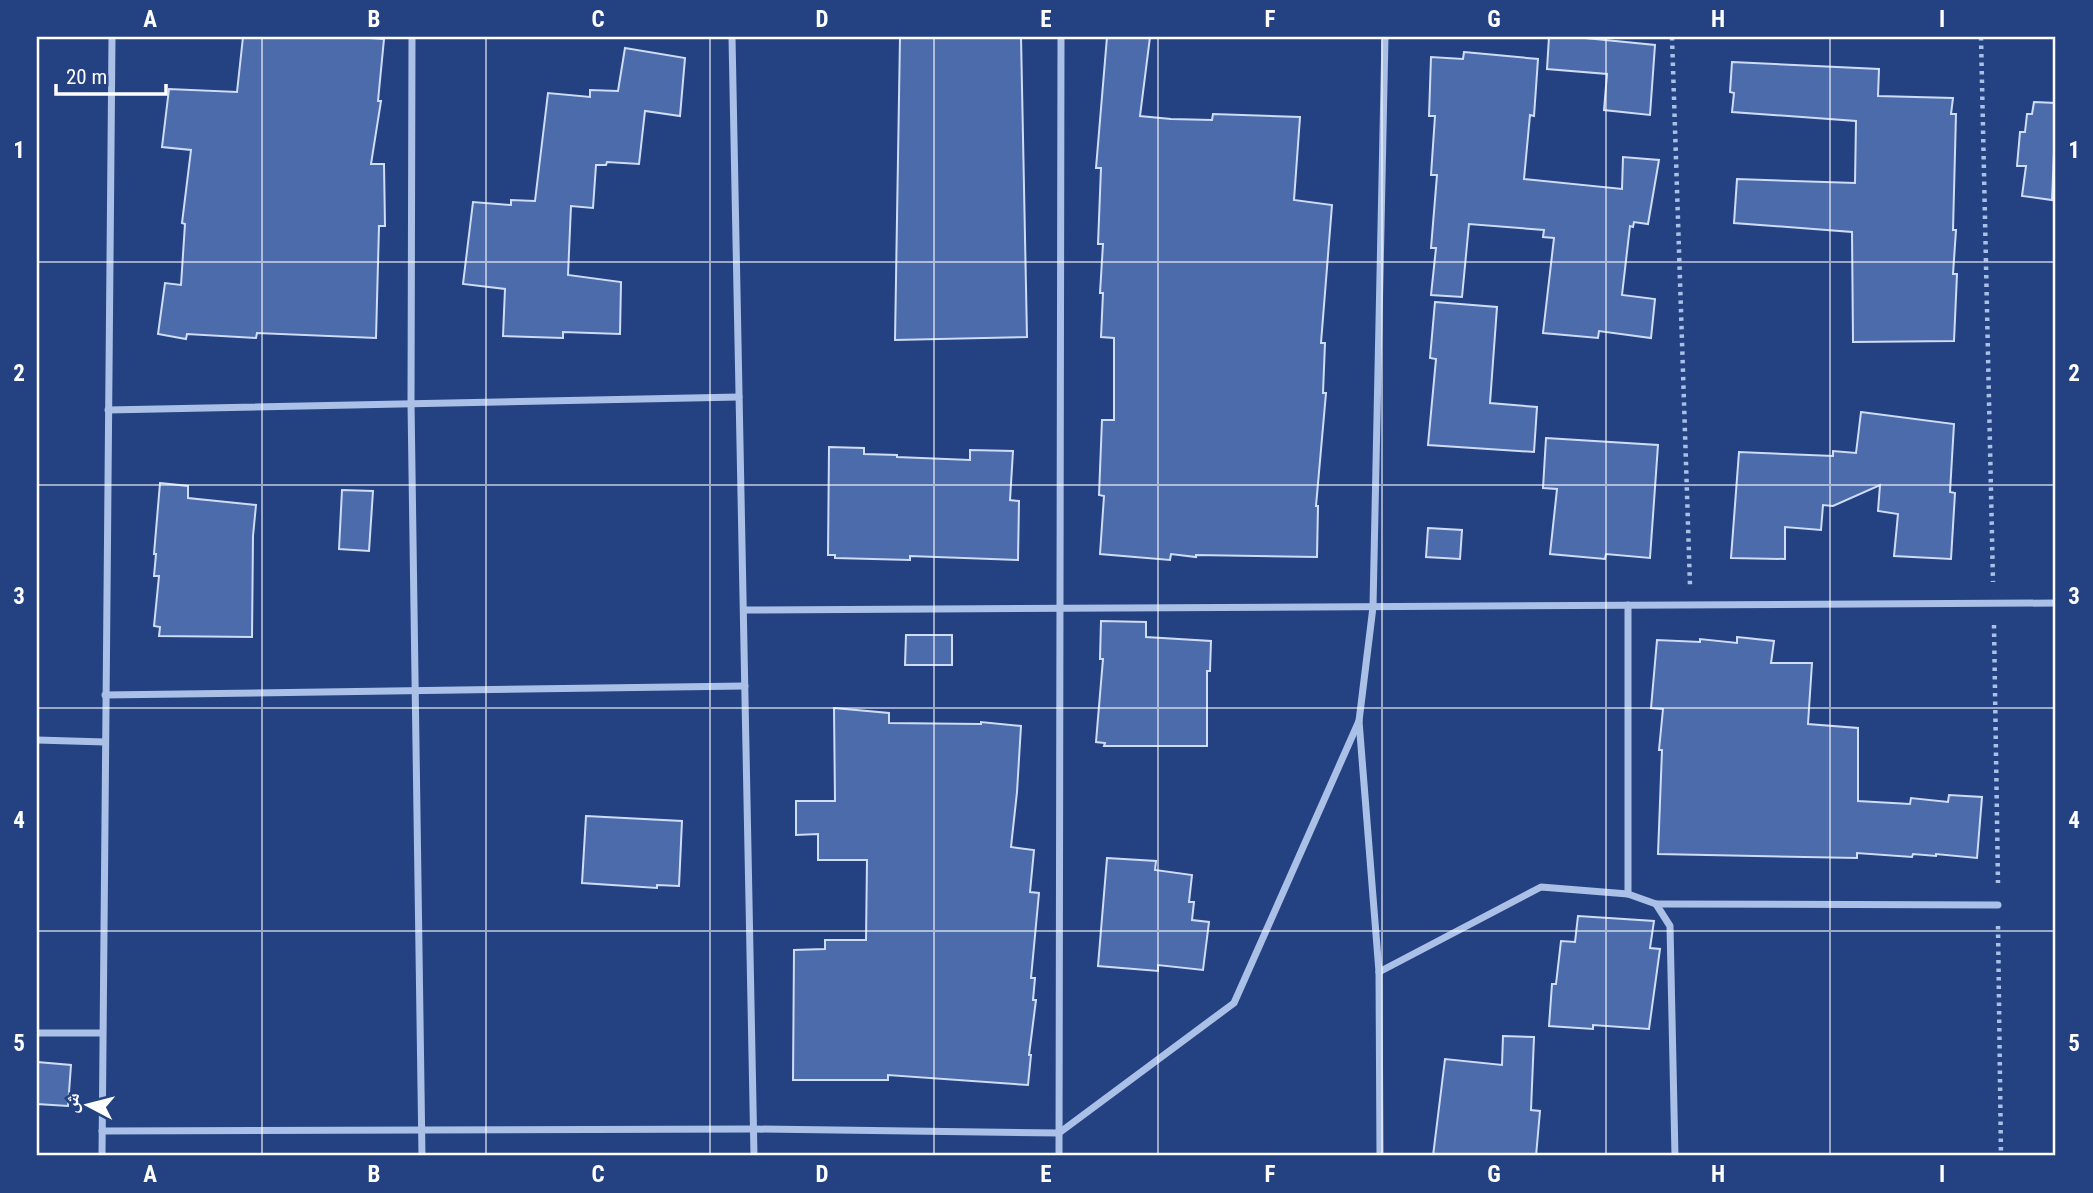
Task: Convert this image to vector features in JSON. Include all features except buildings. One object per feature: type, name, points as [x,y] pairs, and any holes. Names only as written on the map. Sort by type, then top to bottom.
[{"type":"street","points":[[102,1156],[112,37]]},
{"type":"street","points":[[412,37],[411,403],[422,1156]]},
{"type":"street","points":[[732,37],[754,1156]]},
{"type":"street","points":[[1059,1156],[1061,37]]},
{"type":"street","points":[[1380,1156],[1379,972],[1359,721],[1373,607],[1385,37]]},
{"type":"street","points":[[108,410],[739,397]]},
{"type":"street","points":[[744,610],[2056,603]]},
{"type":"street","points":[[1628,894],[1629,606]]},
{"type":"street","points":[[105,695],[745,687]]},
{"type":"street","points":[[102,1131],[754,1129],[1059,1133],[1234,1003],[1359,721]]},
{"type":"street","points":[[37,740],[105,742]]},
{"type":"street","points":[[1379,972],[1541,887],[1628,894],[1656,904],[1998,905]]},
{"type":"street","points":[[1656,904],[1670,926],[1675,1156]]},
{"type":"street","points":[[37,1033],[102,1032]]},
{"type":"path","points":[[1672,37],[1691,605]]}]
